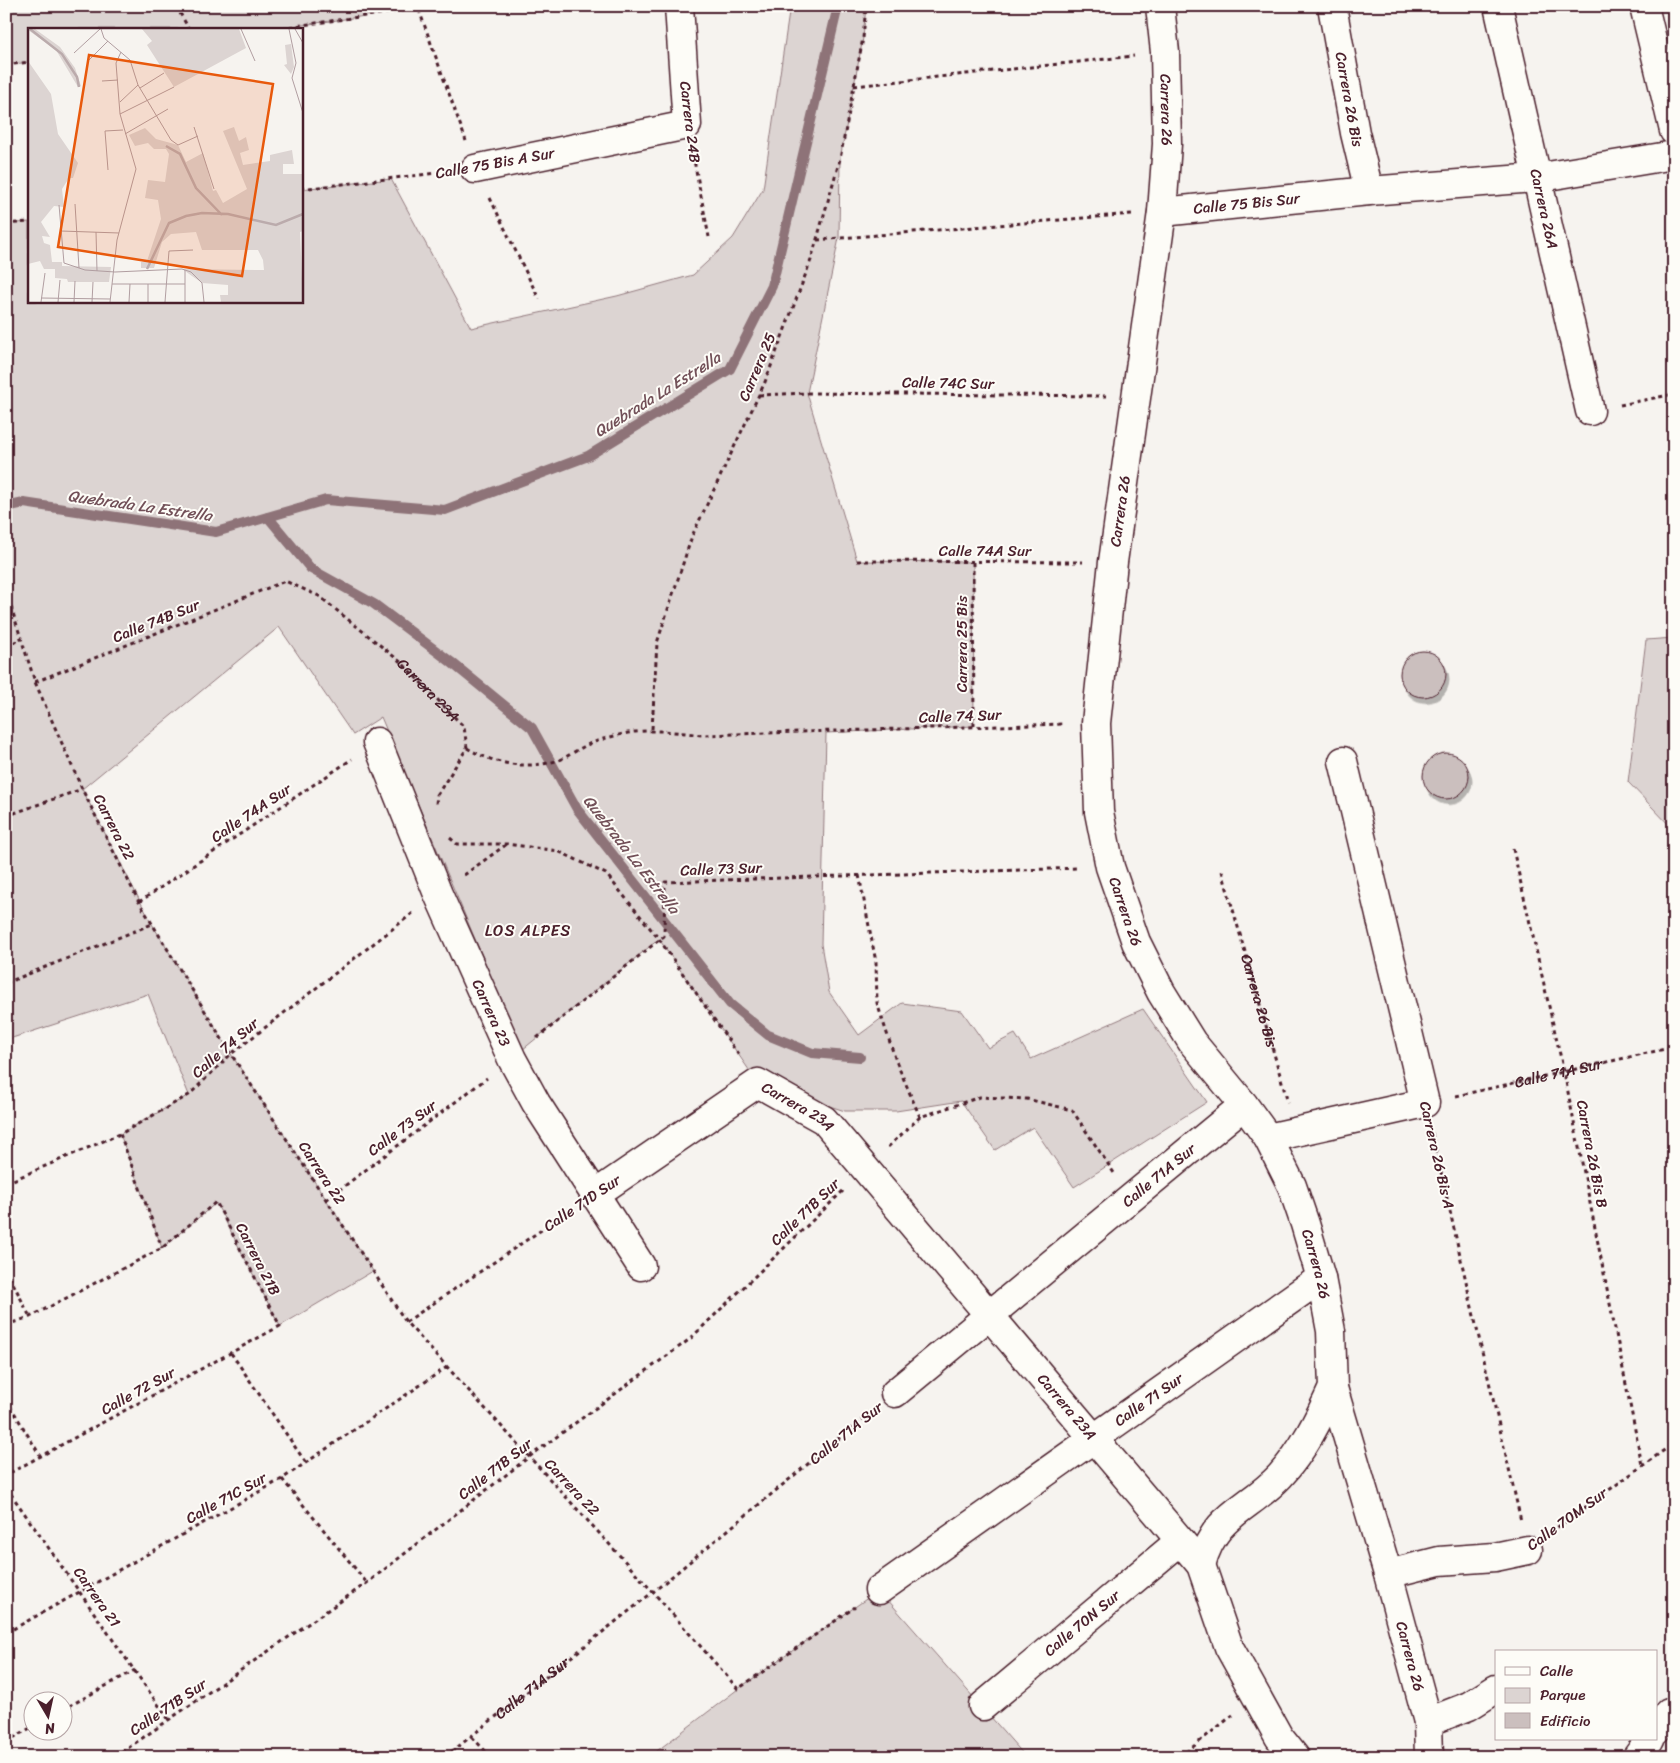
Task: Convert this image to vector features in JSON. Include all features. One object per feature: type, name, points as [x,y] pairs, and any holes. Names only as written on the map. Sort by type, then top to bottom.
[{"type":"street","name":"Carrera 24B","points":[[679,6],[687,125]]},
{"type":"street","name":"Carrera 26","points":[[1160,6],[1165,52],[1167,144],[1162,212],[1113,562],[1096,723],[1099,812],[1110,867],[1136,942],[1161,992],[1192,1042],[1244,1105],[1268,1138],[1292,1186],[1321,1278],[1331,1331],[1333,1388],[1388,1574],[1428,1722],[1429,1757]]},
{"type":"street","name":"Carrera 26 Bis","points":[[1332,6],[1355,133],[1369,191]]},
{"type":"street","name":"Carrera 26A","points":[[1498,6],[1590,411]]},
{"type":"street","points":[[1644,6],[1674,131]]},
{"type":"street","name":"Calle 75 Bis A Sur","points":[[475,169],[687,125]]},
{"type":"street","name":"Calle 75 Bis Sur","points":[[1162,212],[1369,191],[1536,178],[1674,155]]},
{"type":"street","name":"Carrera 23","points":[[377,742],[438,894],[512,1059],[536,1103],[641,1266]]},
{"type":"street","name":"Carrera 26 Bis A","points":[[1343,761],[1425,1103]]},
{"type":"street","name":"Carrera 23A","points":[[758,1083],[824,1120],[864,1170],[1201,1565],[1229,1647],[1279,1737],[1295,1757]]},
{"type":"street","name":"Calle 71D Sur","points":[[594,1195],[758,1083]]},
{"type":"street","points":[[1268,1138],[1425,1103]]},
{"type":"street","name":"Calle 71A Sur","points":[[895,1393],[1244,1105]]},
{"type":"street","name":"Calle 71 Sur","points":[[879,1590],[1321,1278]]},
{"type":"street","points":[[1201,1565],[1206,1548],[1218,1528],[1232,1513],[1279,1476],[1297,1454],[1320,1417],[1333,1388]]},
{"type":"street","name":"Calle 70N Sur","points":[[984,1706],[1180,1540]]},
{"type":"street","name":"Calle 70M Sur","points":[[1388,1574],[1439,1561],[1495,1557],[1528,1550]]},
{"type":"street","points":[[1428,1722],[1469,1706],[1495,1690]]},
{"type":"street","points":[[1637,1757],[1649,1740]]},
{"type":"path","points":[[176,6],[188,28]]},
{"type":"path","points":[[281,28],[436,6]]},
{"type":"path","name":"Carrera 25","points":[[652,729],[657,644],[692,536],[758,395],[812,260],[840,159],[863,38],[866,6]]},
{"type":"path","points":[[854,86],[1165,52]]},
{"type":"path","points":[[6,65],[28,62]]},
{"type":"path","name":"Carrera 24B","points":[[687,125],[710,237]]},
{"type":"path","name":"Calle 75 Bis A Sur","points":[[302,189],[475,169]]},
{"type":"path","points":[[817,240],[1162,212]]},
{"type":"path","points":[[6,224],[28,222]]},
{"type":"path","name":"Calle 74C Sur","points":[[758,395],[807,393],[1136,397]]},
{"type":"path","points":[[1590,411],[1674,394]]},
{"type":"path","name":"Calle 74A Sur","points":[[858,561],[1113,562]]},
{"type":"path","name":"Carrera 25 Bis","points":[[973,562],[974,726]]},
{"type":"path","name":"Calle 74B Sur","points":[[34,682],[285,581]]},
{"type":"path","name":"Carrera 23A","points":[[285,581],[318,596],[402,663],[464,727],[467,748]]},
{"type":"path","name":"Carrera 22","points":[[6,591],[34,682],[82,789],[139,902],[231,1054],[406,1322],[653,1592],[738,1689],[879,1590]]},
{"type":"path","points":[[6,645],[20,640]]},
{"type":"path","name":"Calle 74 Sur","points":[[467,748],[483,758],[509,764],[544,764],[561,759],[585,746],[623,734],[652,729],[702,735],[826,733],[974,726],[1096,723]]},
{"type":"path","name":"Calle 74A Sur","points":[[139,902],[377,742]]},
{"type":"path","points":[[436,808],[437,795],[467,748]]},
{"type":"path","points":[[6,816],[82,789]]},
{"type":"path","name":"Carrera 23A","points":[[444,834],[457,844],[507,844],[558,851],[606,874],[659,939],[758,1083]]},
{"type":"path","name":"Calle 74 Sur","points":[[6,1183],[120,1134],[189,1096],[231,1054],[438,894],[507,844]]},
{"type":"path","name":"Carrera 26 Bis B","points":[[1513,849],[1564,1072],[1642,1465]]},
{"type":"path","name":"Calle 73 Sur","points":[[326,1200],[512,1059],[664,936],[665,882],[1110,867]]},
{"type":"path","name":"Carrera 26 Bis","points":[[1222,871],[1296,1132]]},
{"type":"path","points":[[859,875],[876,962],[877,1003],[896,1061],[920,1117],[980,1097],[1027,1098],[1072,1110],[1131,1198]]},
{"type":"path","points":[[6,982],[152,924]]},
{"type":"path","name":"Calle 71A Sur","points":[[1425,1103],[1674,1047]]},
{"type":"path","name":"Carrera 26 Bis A","points":[[1425,1103],[1528,1550]]},
{"type":"path","name":"Calle 71B Sur","points":[[114,1757],[367,1583],[529,1457],[690,1339],[920,1117]]},
{"type":"path","points":[[6,1325],[30,1317],[162,1248],[120,1134]]},
{"type":"path","name":"Calle 71D Sur","points":[[406,1322],[594,1195]]},
{"type":"path","name":"Carrera 21B","points":[[162,1248],[216,1202],[280,1326]]},
{"type":"path","points":[[6,1269],[30,1317]]},
{"type":"path","name":"Calle 72 Sur","points":[[6,1476],[280,1326]]},
{"type":"path","points":[[231,1353],[306,1463]]},
{"type":"path","name":"Calle 71C Sur","points":[[6,1633],[282,1479],[447,1367]]},
{"type":"path","name":"Calle 71A Sur","points":[[445,1757],[653,1592],[895,1393]]},
{"type":"path","points":[[6,1400],[40,1457]]},
{"type":"path","name":"Calle 70M Sur","points":[[1528,1550],[1674,1443]]},
{"type":"path","points":[[282,1479],[367,1583]]},
{"type":"path","name":"Carrera 21","points":[[6,1487],[169,1720]]},
{"type":"path","points":[[72,1705],[135,1670]]},
{"type":"path","points":[[1180,1757],[1257,1696]]},
{"type":"path","points":[[6,1742],[22,1733]]},
{"type":"path","points":[[472,1737],[491,1757]]},
{"type":"green space","points":[[6,6],[436,6],[281,28],[28,28],[28,62],[6,65]]},
{"type":"green space","points":[[790,6],[866,6],[863,38],[840,159],[839,238],[807,393],[857,561],[973,562],[974,726],[826,733],[821,944],[829,992],[859,1035],[902,1003],[962,1011],[988,1048],[1015,1034],[1031,1059],[1143,1009],[1207,1102],[1074,1187],[1033,1127],[995,1150],[961,1101],[896,1111],[845,1111],[758,1083],[659,939],[522,1050],[381,717],[353,735],[279,627],[82,789],[152,924],[231,1054],[373,1271],[280,1326],[216,1203],[162,1248],[120,1134],[189,1095],[148,994],[6,1040],[6,224],[28,222],[28,302],[302,302],[302,189],[391,179],[471,328],[617,296],[693,275],[733,238],[763,189]]},
{"type":"green space","points":[[1674,638],[1674,830],[1628,782],[1646,640]]},
{"type":"green space","points":[[879,1590],[1026,1757],[649,1757],[738,1689]]},
{"type":"building","points":[[1428,651],[1440,657],[1445,665],[1445,683],[1440,691],[1432,696],[1418,697],[1406,691],[1401,683],[1400,669],[1406,657],[1414,652]]},
{"type":"building","points":[[1451,753],[1463,759],[1468,767],[1468,785],[1463,793],[1455,798],[1441,799],[1429,793],[1424,785],[1423,771],[1429,759],[1437,754]]},
{"type":"waterway","name":"Quebrada La Estrella","points":[[6,507],[24,503],[216,532],[326,500],[445,510],[588,456],[730,369],[772,286],[838,6]]},
{"type":"waterway","name":"Quebrada La Estrella","points":[[268,517],[311,569],[374,604],[451,662],[532,728],[577,809],[730,1004],[768,1035],[812,1053],[860,1057]]},
{"type":"district","name":"LOS ALPES","points":[[528,930]]}]
